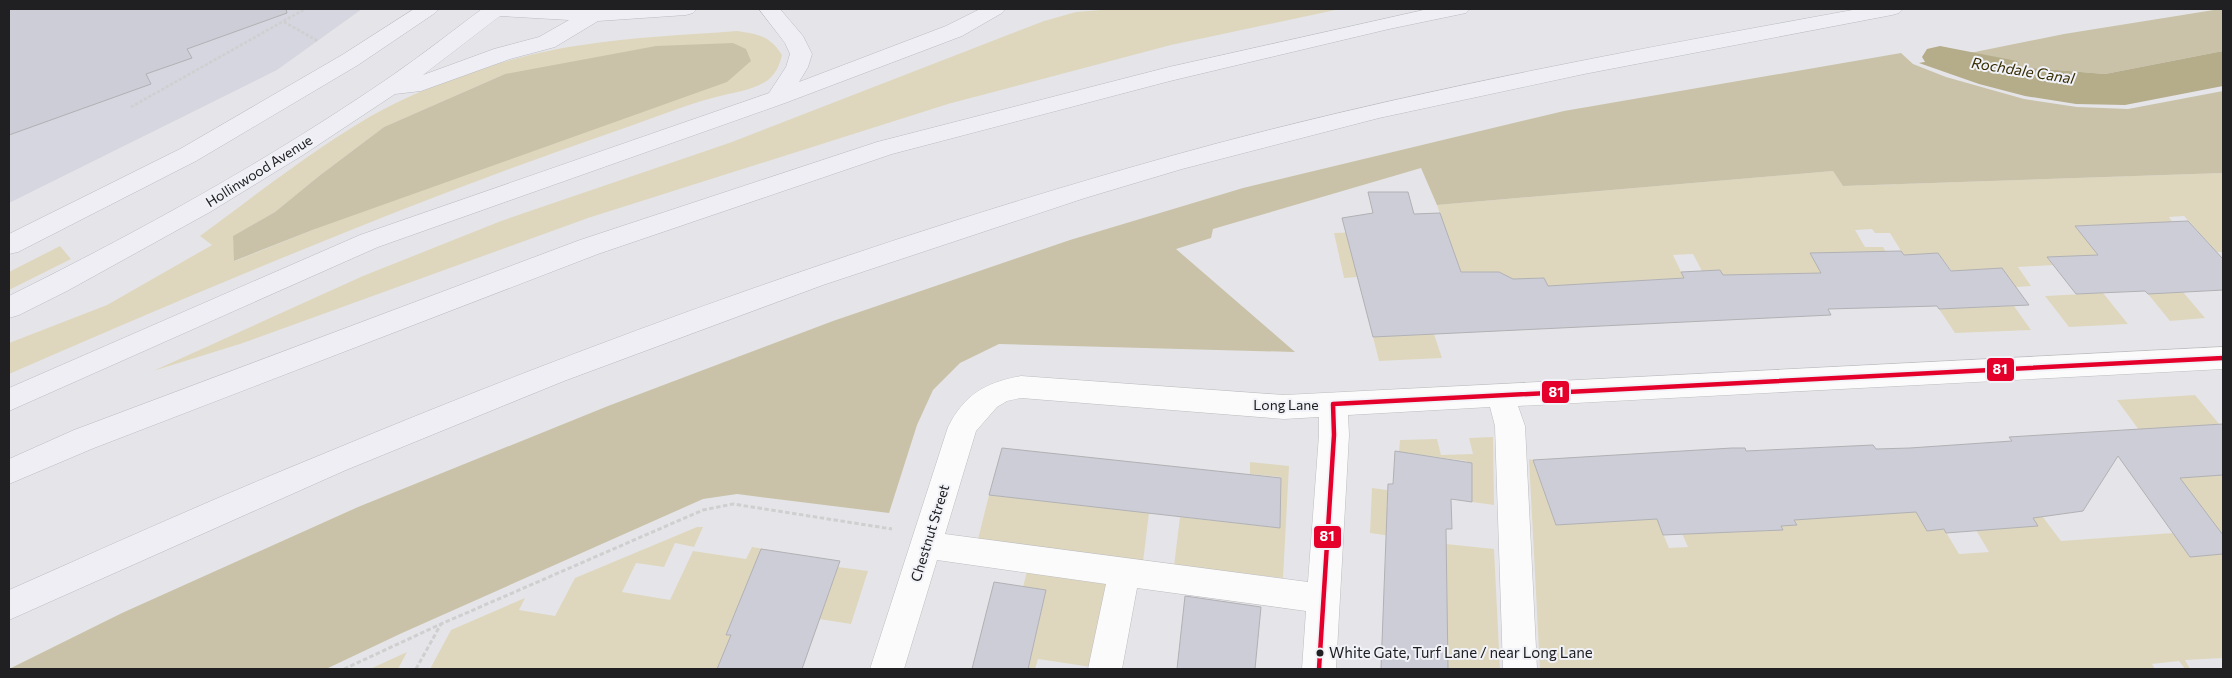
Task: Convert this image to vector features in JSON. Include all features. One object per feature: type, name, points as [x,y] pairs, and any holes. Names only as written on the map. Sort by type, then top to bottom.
[{"type":"highway","points":[[9,245],[188,155],[350,60],[428,9]]},
{"type":"highway","points":[[495,9],[594,15],[686,9]]},
{"type":"highway","name":"Hollinwood Avenue","points":[[9,308],[103,261],[196,210],[264,169],[387,89],[495,9]]},
{"type":"highway","points":[[769,9],[795,41],[801,54],[797,68],[777,98]]},
{"type":"highway","points":[[9,400],[369,241],[777,98],[954,31],[995,9]]},
{"type":"highway","points":[[9,472],[84,440],[590,247],[885,148],[1169,74],[1380,25],[1459,9]]},
{"type":"highway","points":[[9,605],[382,442],[637,342],[867,261],[1078,191],[1267,138],[1447,95],[1637,55],[1892,9]]},
{"type":"highway","points":[[387,89],[413,86],[502,54],[547,42],[594,15]]},
{"type":"street","name":"Long Lane","points":[[982,402],[997,391],[1020,386],[1284,407],[1502,397],[2072,364],[2223,358]]},
{"type":"street","points":[[1502,397],[1510,426],[1520,669]]},
{"type":"street","name":"Chestnut Street","points":[[887,669],[964,427],[982,402]]},
{"type":"street","points":[[1319,669],[1334,435],[1333,404]]},
{"type":"street","points":[[927,540],[1124,572],[1324,599]]},
{"type":"street","points":[[1106,669],[1124,572]]},
{"type":"path","points":[[131,107],[305,9]]},
{"type":"path","points":[[284,21],[323,45]]},
{"type":"path","points":[[344,669],[441,624],[704,510],[733,504],[927,540]]},
{"type":"path","points":[[416,669],[441,624]]},
{"type":"shaded area","points":[[9,9],[362,9],[277,70],[9,203]]},
{"type":"shaded area","points":[[1113,9],[1340,9],[1171,45],[948,104],[588,218],[243,343],[153,371],[363,276],[501,221],[732,142],[1044,21],[1076,12]]},
{"type":"shaded area","points":[[2220,9],[2223,11],[2223,51],[2105,74],[2020,67],[1960,55],[2064,34]]},
{"type":"shaded area","points":[[737,31],[763,37],[773,44],[782,55],[773,75],[756,87],[678,109],[539,158],[386,216],[159,309],[9,374],[9,343],[107,305],[212,245],[200,236],[279,177],[340,135],[385,108],[468,73],[526,56],[620,40]],"holes":[[[505,74],[315,229],[235,261],[233,236],[275,212],[384,127]]]},
{"type":"shaded area","points":[[733,43],[746,49],[751,61],[727,82],[315,229],[234,261],[233,236],[275,212],[384,127],[505,74],[656,46]]},
{"type":"shaded area","points":[[1901,53],[1913,64],[1946,77],[2024,99],[2077,107],[2128,109],[2223,91],[2223,173],[1843,186],[1833,171],[1437,205],[1421,168],[1213,229],[1211,238],[1176,249],[1295,352],[999,344],[960,363],[933,390],[917,425],[889,513],[737,494],[703,499],[402,633],[326,669],[9,669],[122,613],[358,507],[608,406],[833,321],[1070,240],[1243,188],[1564,111]]},
{"type":"shaded area","points":[[1833,171],[1843,186],[2223,173],[2223,252],[2217,252],[2184,216],[2169,217],[2173,223],[2112,249],[2093,225],[2076,226],[2104,263],[2070,264],[2064,256],[2048,257],[2054,265],[2018,267],[2031,286],[2016,287],[2003,269],[1952,271],[1938,253],[1920,254],[1906,259],[1890,233],[1875,233],[1872,229],[1855,230],[1865,247],[1883,247],[1920,306],[1905,307],[1881,268],[1877,267],[1867,252],[1810,253],[1838,302],[1811,279],[1807,273],[1733,275],[1745,319],[1720,271],[1702,271],[1693,254],[1673,255],[1684,278],[1646,280],[1666,323],[1563,327],[1544,278],[1529,278],[1508,288],[1503,274],[1499,272],[1485,272],[1482,275],[1398,289],[1361,291],[1357,277],[1344,278],[1334,233],[1445,229],[1437,205]]},
{"type":"shaded area","points":[[60,246],[71,259],[9,290],[9,272]]},
{"type":"shaded area","points":[[2183,292],[2205,318],[2170,321],[2148,294]]},
{"type":"shaded area","points":[[2103,293],[2128,324],[2069,327],[2045,296]]},
{"type":"shaded area","points":[[2014,306],[2031,330],[1955,333],[1939,309]]},
{"type":"shaded area","points":[[1434,334],[1442,358],[1379,361],[1373,337]]},
{"type":"shaded area","points":[[2195,395],[2220,425],[2139,430],[2117,400]]},
{"type":"shaded area","points":[[1493,437],[1494,505],[1472,502],[1472,476],[1467,475],[1467,461],[1399,452],[1400,440],[1437,439],[1441,455],[1473,454],[1469,438]]},
{"type":"shaded area","points":[[1529,459],[1533,460],[1556,525],[1657,519],[1669,548],[1688,547],[1680,529],[1727,502],[1741,532],[1782,530],[1781,526],[1797,524],[1778,487],[1893,471],[1927,531],[1944,529],[1959,554],[1989,552],[1973,525],[1997,463],[2002,463],[2061,541],[2173,533],[2190,557],[2223,554],[2223,658],[2185,660],[2190,669],[2185,669],[2179,661],[2152,664],[2155,669],[1540,669]]},
{"type":"shaded area","points":[[1250,462],[1289,466],[1283,578],[1174,566],[1180,517],[1280,528],[1281,477],[1250,474]]},
{"type":"shaded area","points":[[2223,475],[2223,535],[2155,479]]},
{"type":"shaded area","points":[[1372,488],[1387,490],[1387,495],[1392,496],[1420,540],[1370,533]]},
{"type":"shaded area","points":[[989,495],[1149,513],[1143,562],[977,543]]},
{"type":"shaded area","points":[[697,527],[703,527],[694,547],[675,543],[664,567],[636,563],[622,592],[670,600],[693,551],[746,559],[752,547],[782,552],[772,577],[751,574],[726,634],[750,639],[723,655],[717,669],[430,669],[451,630],[525,598],[519,610],[555,616],[575,578]]},
{"type":"shaded area","points":[[1446,544],[1494,549],[1500,669],[1448,669]]},
{"type":"shaded area","points":[[838,567],[868,571],[851,624],[819,619]]},
{"type":"shaded area","points":[[1028,567],[1107,578],[1091,667],[1038,659],[1035,669],[1028,669],[1046,590],[1023,587]]},
{"type":"shaded area","points":[[407,652],[398,669],[370,669]]},
{"type":"water","points":[[2223,51],[2223,86],[2125,105],[2076,104],[2025,96],[1979,84],[1919,63],[1960,55],[2020,67],[2105,74]]},
{"type":"building","points":[[9,9],[286,9],[287,13],[187,49],[192,58],[146,74],[151,84],[9,135]]},
{"type":"building","points":[[1368,192],[1408,192],[1414,214],[1440,213],[1461,272],[1499,272],[1513,279],[1544,278],[1548,286],[1684,278],[1681,272],[1720,270],[1723,275],[1821,273],[1810,253],[1901,251],[1904,255],[1938,253],[1951,271],[2002,268],[2029,305],[1939,309],[1937,306],[1828,309],[1831,315],[1373,337],[1342,218],[1373,213]]},
{"type":"building","points":[[2188,221],[2223,259],[2223,290],[2148,294],[2145,291],[2076,294],[2047,257],[2098,255],[2075,226]]},
{"type":"building","points":[[2223,424],[2223,475],[2180,478],[2223,535],[2223,554],[2190,557],[2118,456],[2083,511],[2033,518],[2038,526],[1946,533],[1944,529],[1927,531],[1916,512],[1794,520],[1797,525],[1781,526],[1783,530],[1663,535],[1657,519],[1556,525],[1533,460],[1732,448],[1745,448],[1746,451],[1873,445],[1876,449],[1910,448],[2012,441],[2009,437]]},
{"type":"building","points":[[1002,448],[1281,478],[1280,528],[989,495]]},
{"type":"building","points":[[1395,451],[1472,463],[1472,502],[1451,499],[1452,529],[1446,529],[1448,669],[1381,669],[1388,484],[1393,484]]},
{"type":"building","points":[[761,549],[840,561],[802,669],[717,669],[731,635],[726,635]]},
{"type":"building","points":[[994,582],[1046,590],[1028,669],[972,669]]},
{"type":"building","points":[[1185,596],[1261,607],[1255,669],[1177,669]]},
{"type":"waterway","name":"Rochdale Canal","points":[[1940,57],[2004,69]]},
{"type":"transit line","name":"81","points":[[1333,404],[2223,358]]},
{"type":"transit line","name":"81","points":[[1319,669],[1334,435],[1333,404]]},
{"type":"place","name":"White Gate, Turf Lane / near Long Lane","points":[[1320,653]]}]
